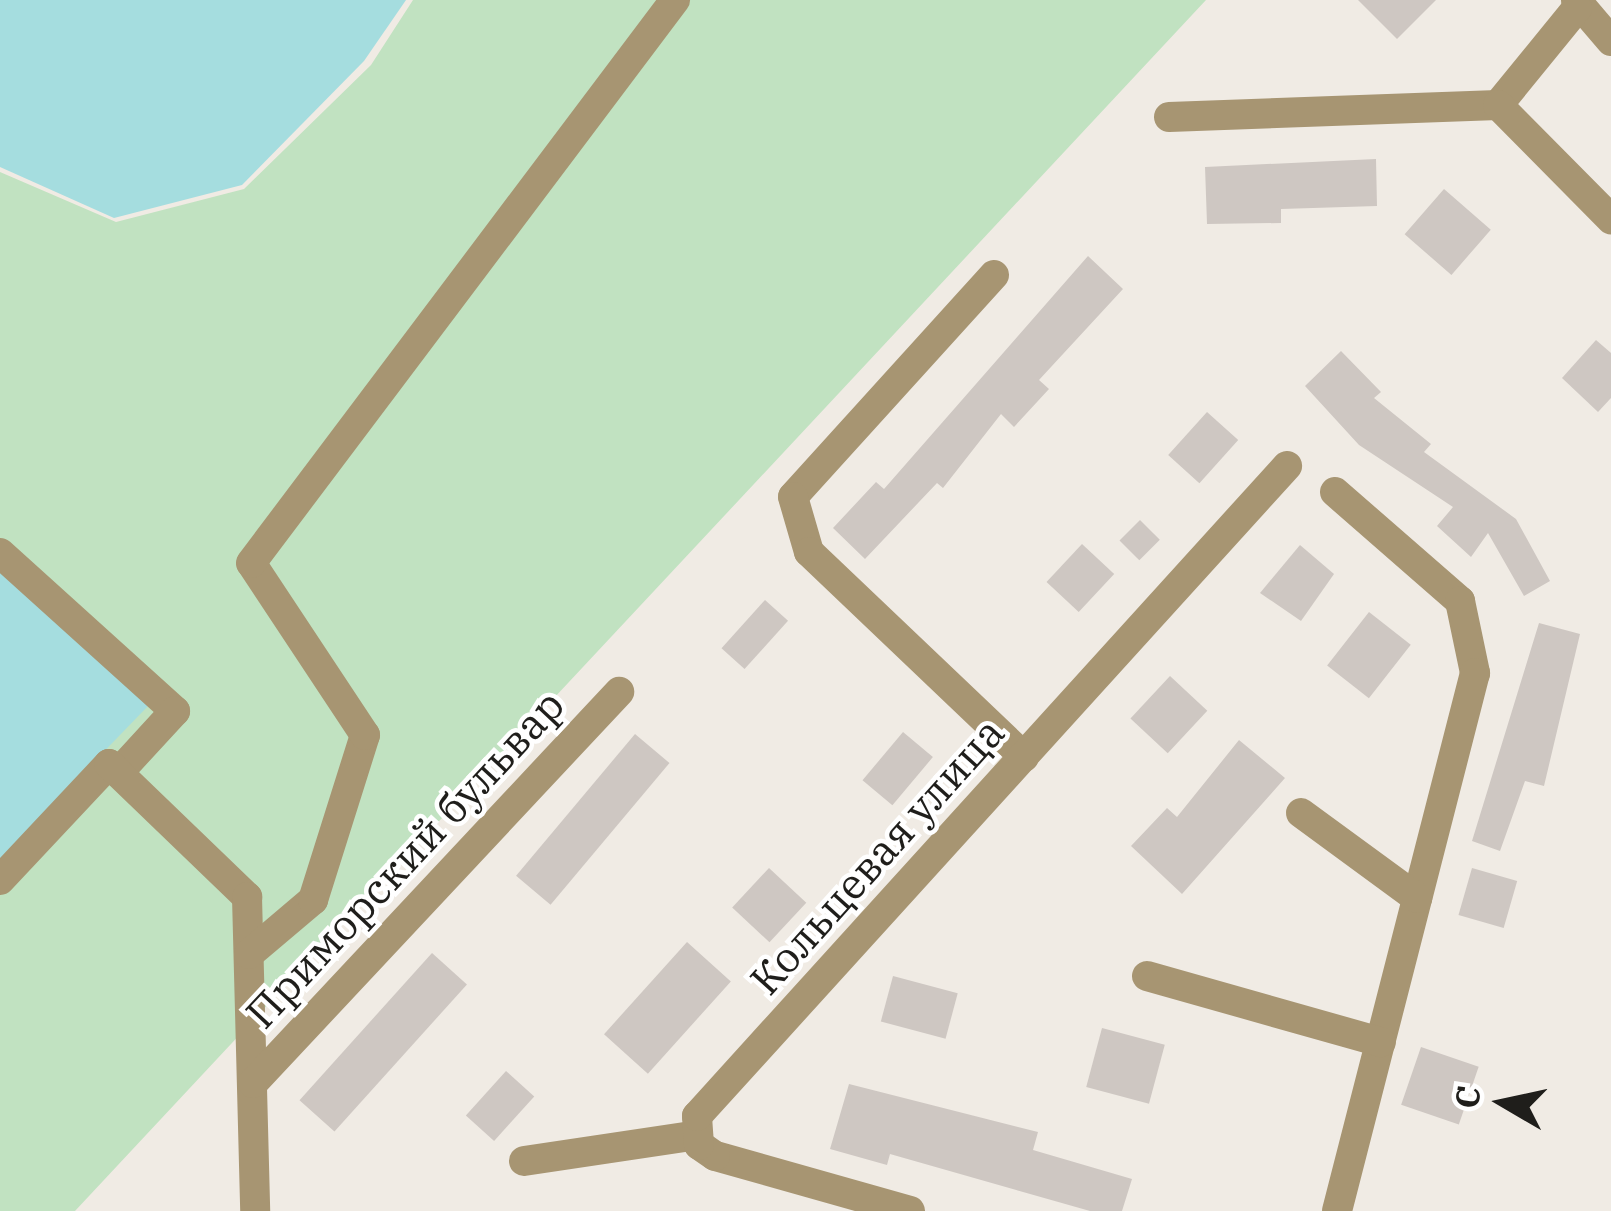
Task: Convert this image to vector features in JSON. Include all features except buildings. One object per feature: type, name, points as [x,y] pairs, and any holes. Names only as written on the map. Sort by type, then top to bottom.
[{"type":"street","points":[[249,953],[313,900],[365,735],[250,563],[675,0]]},
{"type":"street","points":[[1498,105],[1576,4],[1611,41]]},
{"type":"street","points":[[1169,117],[1498,105],[1611,219]]},
{"type":"street","points":[[994,275],[794,497],[809,552],[1024,757]]},
{"type":"street","name":"Кольцевая улица","points":[[698,1136],[697,1116],[1287,466]]},
{"type":"street","points":[[1335,492],[1460,601],[1475,673],[1337,1211]]},
{"type":"street","points":[[0,553],[175,712],[118,773]]},
{"type":"street","name":"Приморский бульвар","points":[[254,1083],[619,692]]},
{"type":"street","points":[[0,880],[109,764],[247,897],[255,1211]]},
{"type":"street","points":[[1301,813],[1418,898]]},
{"type":"street","points":[[1147,976],[1381,1042]]},
{"type":"street","points":[[524,1161],[698,1136],[715,1156],[910,1211]]},
{"type":"green space","points":[[413,0],[1206,0],[75,1211],[0,1211],[0,172],[116,222],[244,189],[371,65]]},
{"type":"water","points":[[0,0],[406,0],[364,61],[242,185],[114,218],[0,167]]},
{"type":"water","points":[[0,566],[149,705],[0,859]]}]
